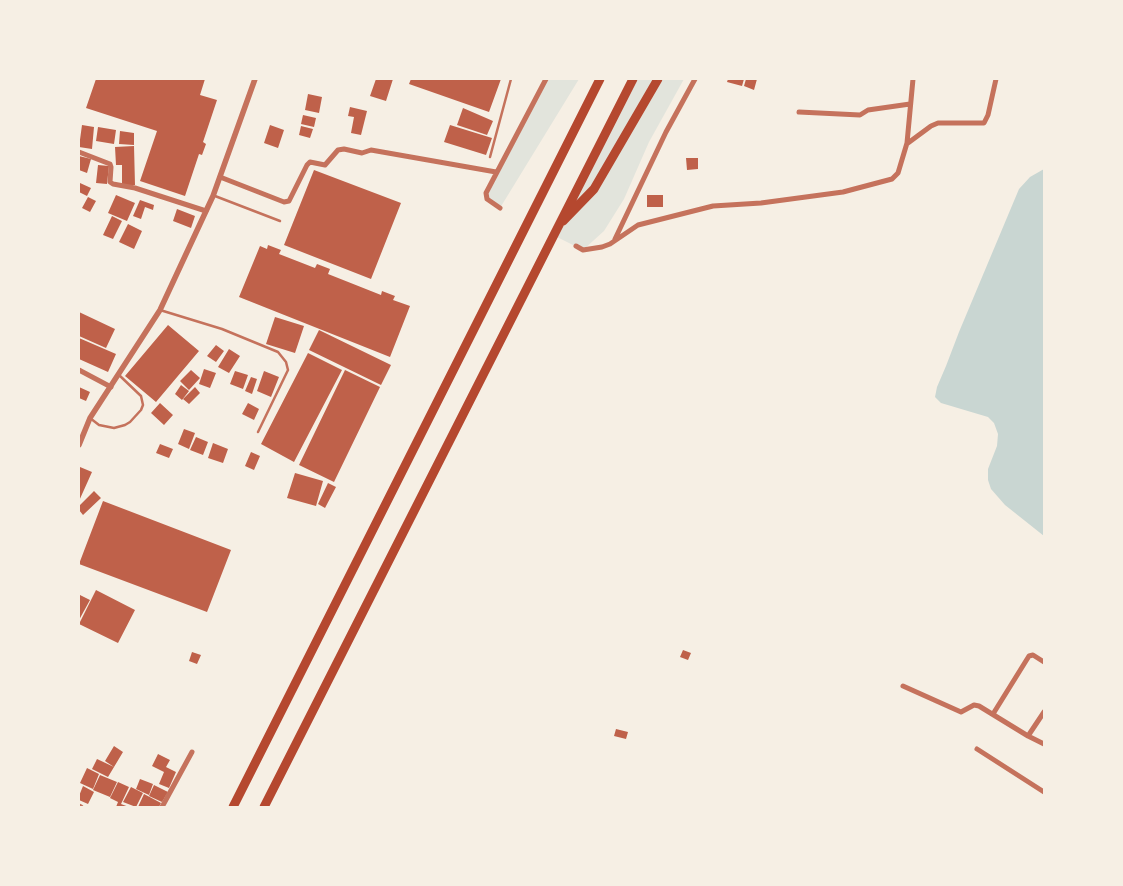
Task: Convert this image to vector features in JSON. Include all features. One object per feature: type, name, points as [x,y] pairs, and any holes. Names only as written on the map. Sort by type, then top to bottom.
[{"type":"highway","points":[[233,807],[600,79]]},
{"type":"highway","points":[[264,807],[633,79]]},
{"type":"highway","points":[[556,230],[594,189],[658,79]]},
{"type":"street","points":[[79,445],[90,418],[160,310],[213,196],[256,79]]},
{"type":"street","points":[[500,208],[486,196],[496,172],[546,79]]},
{"type":"street","points":[[614,240],[666,132],[695,79]]},
{"type":"street","points":[[576,246],[583,250],[610,244],[638,225],[714,206],[843,192],[892,179],[898,173],[907,143],[913,79]]},
{"type":"street","points":[[907,143],[938,123],[984,123],[988,115],[996,79]]},
{"type":"street","points":[[799,112],[860,115],[868,110],[910,104]]},
{"type":"street","points":[[220,176],[284,202],[290,201],[310,162],[325,165],[338,150],[344,149],[362,153],[371,150],[496,172]]},
{"type":"street","points":[[79,152],[110,164],[110,182],[113,184],[135,188],[206,211]]},
{"type":"street","points":[[79,370],[111,387]]},
{"type":"street","points":[[993,714],[1029,656],[1033,655],[1044,662]]},
{"type":"street","points":[[903,686],[961,712],[977,705],[1044,744]]},
{"type":"street","points":[[1028,736],[1044,712]]},
{"type":"street","points":[[977,749],[1044,792]]},
{"type":"street","points":[[162,807],[192,752]]},
{"type":"lane","points":[[490,156],[511,79]]},
{"type":"lane","points":[[213,196],[280,221]]},
{"type":"lane","points":[[160,310],[222,329],[278,352],[286,362],[288,370],[258,432]]},
{"type":"lane","points":[[90,418],[99,425],[114,428],[130,422],[141,410],[143,405],[141,396],[119,375]]},
{"type":"shaded area","points":[[546,79],[579,79],[500,208],[487,199],[486,193]]},
{"type":"shaded area","points":[[633,79],[684,79],[649,142],[624,199],[604,231],[583,250],[553,235]]},
{"type":"shaded area","points":[[1044,169],[1044,536],[1005,505],[991,489],[988,480],[988,469],[997,446],[998,434],[994,423],[988,417],[941,403],[935,397],[937,387],[959,332],[1019,189],[1030,177]]},
{"type":"building","points":[[96,79],[205,79],[200,95],[217,100],[203,142],[206,144],[202,155],[199,154],[185,196],[140,181],[157,131],[86,108]]},
{"type":"building","points":[[376,79],[393,79],[386,101],[370,96]]},
{"type":"building","points":[[411,79],[501,79],[489,112],[409,84]]},
{"type":"building","points":[[728,79],[744,79],[742,86],[727,82]]},
{"type":"building","points":[[746,79],[757,79],[754,90],[744,86]]},
{"type":"building","points":[[308,94],[322,97],[319,113],[305,110]]},
{"type":"building","points":[[350,107],[367,111],[361,135],[351,133],[354,117],[348,116]]},
{"type":"building","points":[[463,108],[493,121],[487,135],[457,125]]},
{"type":"building","points":[[303,115],[316,118],[314,127],[301,124]]},
{"type":"building","points":[[82,125],[94,127],[92,149],[79,147]]},
{"type":"building","points":[[270,125],[284,130],[278,148],[264,143]]},
{"type":"building","points":[[450,125],[492,138],[486,155],[444,142]]},
{"type":"building","points":[[301,126],[313,129],[310,138],[299,135]]},
{"type":"building","points":[[98,127],[116,130],[114,144],[96,141]]},
{"type":"building","points":[[120,131],[134,133],[134,145],[119,144]]},
{"type":"building","points":[[134,146],[135,185],[122,185],[122,165],[116,165],[115,147]]},
{"type":"building","points":[[79,156],[91,159],[87,173],[79,170]]},
{"type":"building","points":[[686,158],[698,158],[698,169],[687,170]]},
{"type":"building","points":[[98,165],[109,166],[107,184],[96,183]]},
{"type":"building","points":[[314,170],[401,203],[371,279],[284,245]]},
{"type":"building","points":[[80,183],[91,188],[87,196],[79,192]]},
{"type":"building","points":[[116,195],[135,203],[127,221],[108,213]]},
{"type":"building","points":[[647,195],[663,195],[663,207],[647,207]]},
{"type":"building","points":[[88,197],[96,201],[90,212],[82,208]]},
{"type":"building","points":[[140,200],[154,205],[153,210],[145,207],[141,219],[133,216]]},
{"type":"building","points":[[177,209],[195,216],[191,228],[173,221]]},
{"type":"building","points":[[112,216],[122,221],[113,239],[103,235]]},
{"type":"building","points":[[128,224],[142,231],[134,249],[119,242]]},
{"type":"building","points":[[268,245],[281,250],[279,254],[315,268],[317,264],[330,269],[328,274],[381,295],[382,291],[395,296],[393,300],[410,306],[390,357],[239,297],[260,246],[267,249]]},
{"type":"building","points":[[79,312],[115,329],[106,348],[79,336]]},
{"type":"building","points":[[275,317],[304,326],[295,353],[266,344]]},
{"type":"building","points":[[168,325],[199,351],[156,402],[125,376]]},
{"type":"building","points":[[319,330],[391,365],[381,385],[309,350]]},
{"type":"building","points":[[79,338],[116,354],[108,372],[79,359]]},
{"type":"building","points":[[216,345],[224,351],[216,362],[207,356]]},
{"type":"building","points":[[229,349],[240,356],[229,373],[218,367]]},
{"type":"building","points":[[308,353],[342,370],[294,462],[261,444]]},
{"type":"building","points":[[204,369],[216,373],[210,388],[199,384]]},
{"type":"building","points":[[191,370],[200,378],[189,390],[180,381]]},
{"type":"building","points":[[345,370],[380,387],[334,482],[299,465]]},
{"type":"building","points":[[235,371],[248,375],[243,389],[230,384]]},
{"type":"building","points":[[264,371],[279,377],[271,397],[257,391]]},
{"type":"building","points":[[251,377],[257,379],[252,394],[245,391]]},
{"type":"building","points":[[181,385],[189,391],[182,400],[175,394]]},
{"type":"building","points":[[79,387],[90,392],[86,401],[79,398]]},
{"type":"building","points":[[195,387],[200,393],[189,404],[183,399]]},
{"type":"building","points":[[160,403],[173,415],[164,425],[151,413]]},
{"type":"building","points":[[248,403],[259,409],[254,420],[242,414]]},
{"type":"building","points":[[184,429],[195,433],[189,449],[178,444]]},
{"type":"building","points":[[196,437],[208,442],[203,455],[190,450]]},
{"type":"building","points":[[213,443],[228,449],[223,463],[208,458]]},
{"type":"building","points":[[160,444],[173,449],[169,458],[156,453]]},
{"type":"building","points":[[251,452],[260,456],[254,470],[245,466]]},
{"type":"building","points":[[80,467],[92,472],[79,501],[79,470]]},
{"type":"building","points":[[295,473],[323,481],[316,506],[287,498]]},
{"type":"building","points":[[328,483],[336,487],[325,508],[318,504]]},
{"type":"building","points":[[94,491],[101,498],[83,515],[79,510],[79,506]]},
{"type":"building","points":[[103,501],[231,550],[207,612],[79,564]]},
{"type":"building","points":[[96,590],[135,610],[118,643],[79,624]]},
{"type":"building","points":[[80,595],[90,600],[79,620],[79,597]]},
{"type":"building","points":[[683,650],[691,653],[688,660],[680,657]]},
{"type":"building","points":[[192,652],[201,655],[197,664],[189,661]]},
{"type":"building","points":[[616,729],[628,732],[626,739],[614,736]]},
{"type":"building","points":[[114,746],[123,752],[114,767],[105,761]]},
{"type":"building","points":[[158,754],[170,760],[166,767],[176,772],[169,788],[159,784],[164,772],[152,766]]},
{"type":"building","points":[[97,759],[114,767],[108,777],[92,769]]},
{"type":"building","points":[[87,768],[99,774],[93,789],[80,783]]},
{"type":"building","points":[[100,775],[117,782],[110,797],[93,790]]},
{"type":"building","points":[[140,779],[153,784],[149,795],[136,789]]},
{"type":"building","points":[[118,782],[129,787],[121,804],[129,807],[116,807],[118,802],[110,798]]},
{"type":"building","points":[[154,785],[168,792],[162,802],[149,796]]},
{"type":"building","points":[[83,786],[94,792],[88,804],[79,800]]},
{"type":"building","points":[[131,787],[143,793],[136,807],[123,802]]},
{"type":"building","points":[[144,794],[161,803],[159,807],[138,807]]}]
